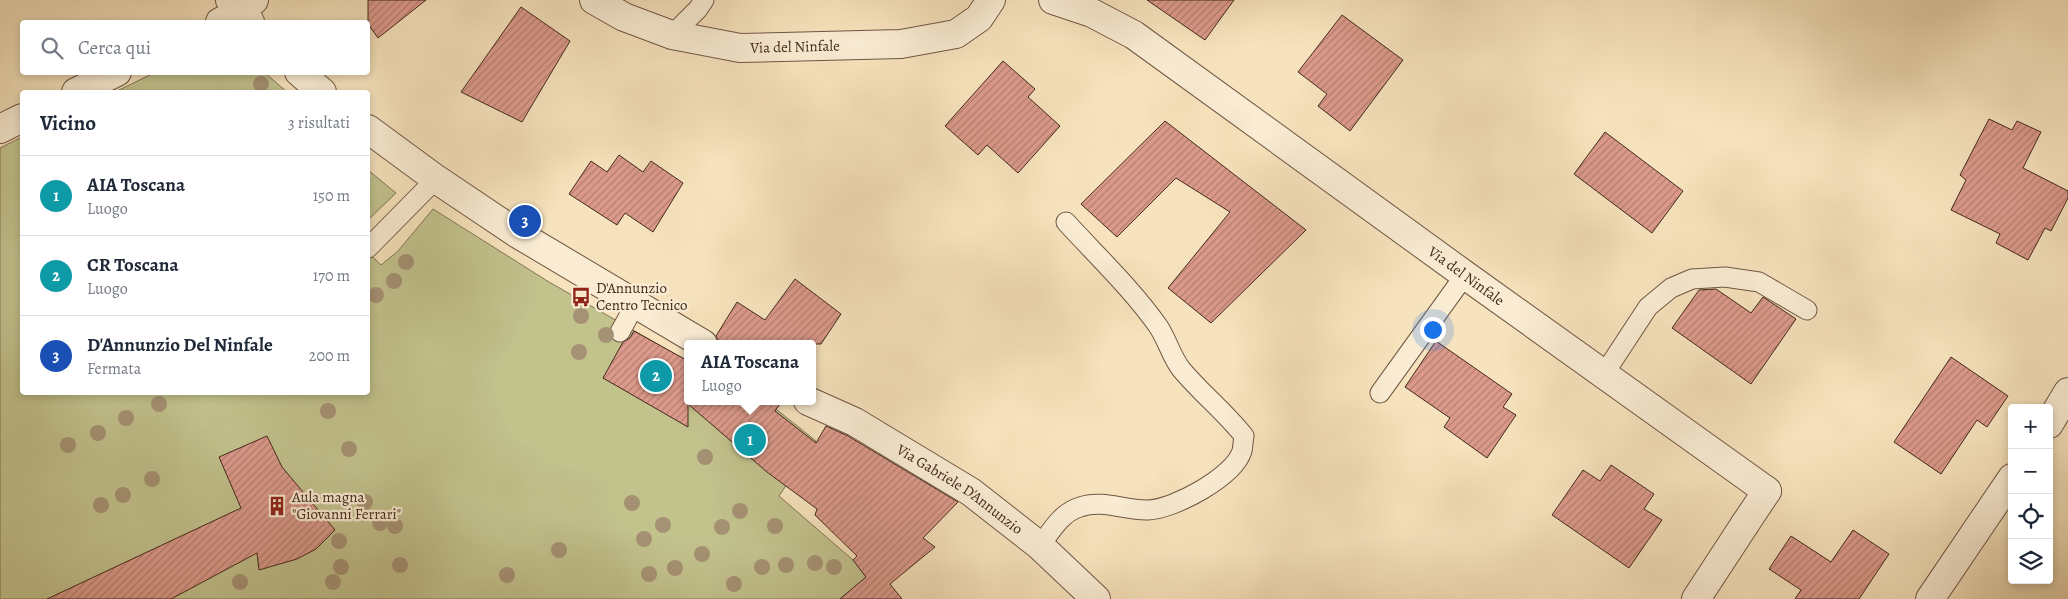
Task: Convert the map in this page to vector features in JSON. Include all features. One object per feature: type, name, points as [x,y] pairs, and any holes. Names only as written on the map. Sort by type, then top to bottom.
[{"type":"street","name":"Via del Ninfale","points":[[594,0],[624,17],[672,35],[740,48],[901,44],[956,34],[979,18],[991,0]]},
{"type":"street","name":"Via del Ninfale","points":[[1053,0],[1092,13],[1134,35],[1465,276],[1767,490],[1696,599]]},
{"type":"street","points":[[80,90],[111,75]]},
{"type":"street","points":[[302,75],[320,90]]},
{"type":"street","points":[[0,129],[20,119]]},
{"type":"street","points":[[370,131],[518,234],[696,340]]},
{"type":"street","points":[[2053,417],[2068,392]]},
{"type":"street","name":"Via Gabriele D'Annunzio","points":[[816,405],[855,422],[908,452],[971,492],[1040,546],[1092,598]]},
{"type":"street","points":[[1930,599],[2008,484]]},
{"type":"lane","points":[[672,35],[698,9],[704,0]]},
{"type":"lane","points":[[370,246],[436,179]]},
{"type":"lane","points":[[1040,546],[1064,516],[1080,506],[1104,504],[1149,510],[1188,498],[1226,474],[1242,453],[1244,436],[1233,422],[1215,407],[1180,368],[1158,326],[1123,284],[1066,222]]},
{"type":"lane","points":[[1380,393],[1465,276]]},
{"type":"lane","points":[[1604,374],[1648,307],[1671,288],[1692,279],[1725,277],[1758,282],[1808,310]]},
{"type":"lane","points":[[620,332],[636,303]]},
{"type":"green space","points":[[150,75],[267,75],[285,90],[119,90]]},
{"type":"green space","points":[[20,138],[20,395],[370,395],[370,254],[381,265],[398,251],[433,209],[549,282],[684,359],[684,405],[771,405],[816,441],[779,496],[853,560],[866,577],[840,599],[0,599],[0,148]]},
{"type":"green space","points":[[370,172],[396,193],[370,218]]},
{"type":"building","points":[[368,0],[426,0],[378,38],[370,27],[370,20],[368,20]]},
{"type":"building","points":[[1147,0],[1234,0],[1205,40]]},
{"type":"building","points":[[521,7],[570,41],[522,122],[461,92]]},
{"type":"building","points":[[1342,15],[1403,60],[1350,131],[1318,106],[1327,94],[1298,72]]},
{"type":"building","points":[[1003,61],[1035,89],[1028,97],[1060,126],[1018,173],[987,145],[978,155],[945,126]]},
{"type":"building","points":[[1989,119],[2012,130],[2017,121],[2041,132],[2023,168],[2068,191],[2068,198],[2051,231],[2045,228],[2028,260],[1996,243],[2000,234],[1951,210],[1966,180],[1960,175]]},
{"type":"building","points":[[1165,121],[1306,230],[1211,323],[1168,288],[1230,212],[1176,178],[1117,237],[1081,204]]},
{"type":"building","points":[[1605,132],[1683,191],[1652,233],[1574,174]]},
{"type":"building","points":[[619,155],[643,172],[651,161],[683,183],[653,232],[625,213],[617,225],[569,194],[591,161],[607,172]]},
{"type":"building","points":[[795,279],[841,314],[821,344],[816,344],[816,340],[718,340],[716,336],[737,302],[765,320]]},
{"type":"building","points":[[1716,289],[1751,313],[1763,297],[1796,319],[1751,384],[1672,328],[1699,290]]},
{"type":"building","points":[[634,331],[684,359],[684,405],[688,405],[688,427],[603,378],[623,342],[630,338]]},
{"type":"building","points":[[1436,341],[1512,394],[1503,407],[1516,415],[1487,458],[1444,427],[1450,418],[1405,387]]},
{"type":"building","points":[[1951,357],[2008,396],[1987,427],[1977,420],[1941,474],[1894,442]]},
{"type":"building","points":[[689,405],[779,405],[775,411],[816,443],[826,426],[848,436],[958,502],[923,538],[935,547],[890,584],[902,599],[840,599],[866,577],[853,560],[857,556],[815,515],[817,509],[767,472]]},
{"type":"building","points":[[267,436],[282,467],[335,530],[316,549],[297,559],[259,570],[257,553],[171,599],[47,599],[241,508],[219,457]]},
{"type":"building","points":[[1611,465],[1654,494],[1644,509],[1662,520],[1629,568],[1552,515],[1583,470],[1600,481]]},
{"type":"building","points":[[1853,530],[1889,554],[1859,599],[1795,599],[1801,590],[1769,569],[1791,536],[1831,562]]},
{"type":"place","name":"D'Annunzio Del Ninfale","points":[[525,221]]},
{"type":"place","name":"D'Annunzio Centro Tecnico","points":[[581,297]]},
{"type":"place","name":"CR Toscana","points":[[656,376]]},
{"type":"place","name":"AIA Toscana","points":[[750,440]]},
{"type":"place","name":"Aula magna \"Giovanni Ferrari\"","points":[[277,506]]}]
